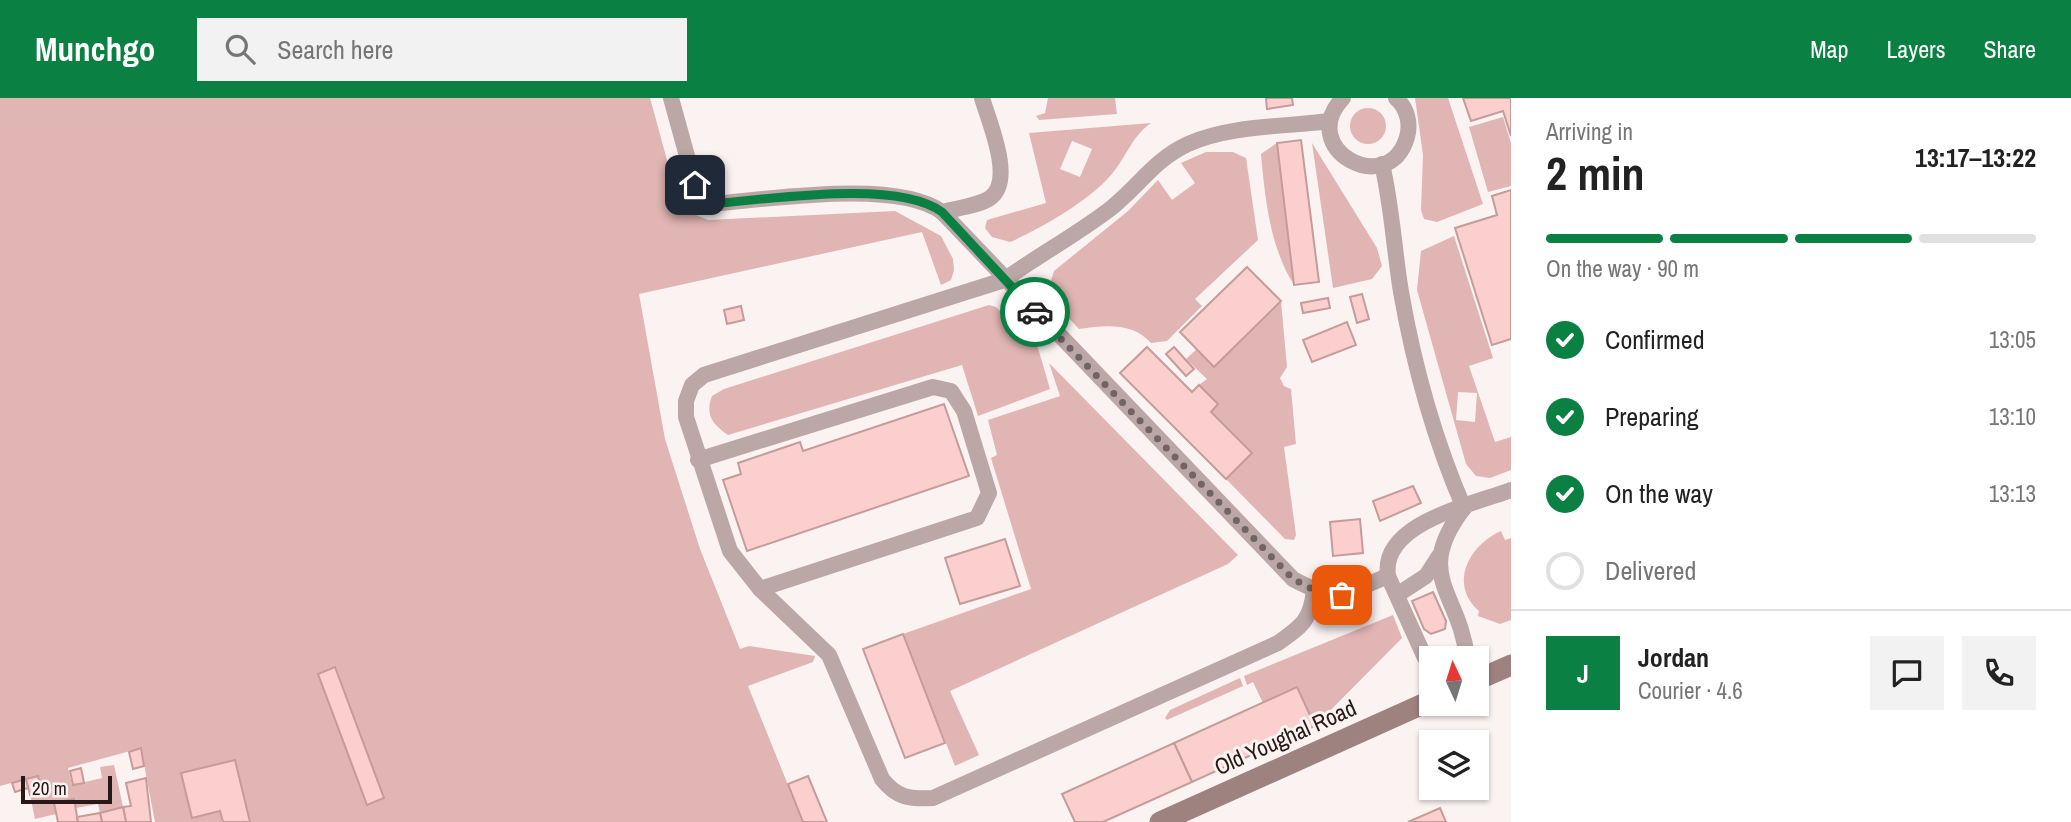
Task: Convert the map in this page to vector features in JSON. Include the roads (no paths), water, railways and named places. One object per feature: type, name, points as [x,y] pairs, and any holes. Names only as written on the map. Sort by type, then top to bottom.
[{"type":"street","points":[[1489,675],[1511,665]]},
{"type":"street","name":"Old Youghal Road","points":[[1160,822],[1419,706]]},
{"type":"lane","points":[[671,98],[695,185],[709,200],[722,203],[888,195],[928,202],[942,212],[1004,280],[1293,579],[1314,590],[1342,595],[1388,576]]},
{"type":"lane","points":[[942,212],[988,200],[998,192],[1002,170],[982,98]]},
{"type":"lane","points":[[1339,100],[1330,121],[1332,141],[1344,157],[1362,166],[1382,164],[1400,152],[1409,132],[1406,111],[1398,99]]},
{"type":"lane","points":[[1314,590],[1311,613],[1298,629],[1278,643],[933,798],[910,799],[894,795],[882,779],[829,655],[760,589],[730,551],[698,460],[686,417],[686,401],[692,385],[704,375],[1004,280],[1114,206],[1167,155],[1190,143],[1221,134],[1330,121]]},
{"type":"lane","points":[[1382,164],[1391,202],[1411,346],[1448,471],[1464,508]]},
{"type":"lane","points":[[698,460],[933,387],[951,391],[964,411],[989,493],[977,518],[760,589]]},
{"type":"lane","points":[[1420,646],[1388,576],[1386,563],[1395,542],[1409,530],[1511,490]]},
{"type":"lane","points":[[1397,595],[1426,576],[1440,554],[1451,525],[1464,508]]},
{"type":"lane","points":[[1440,554],[1441,582],[1466,646]]}]
